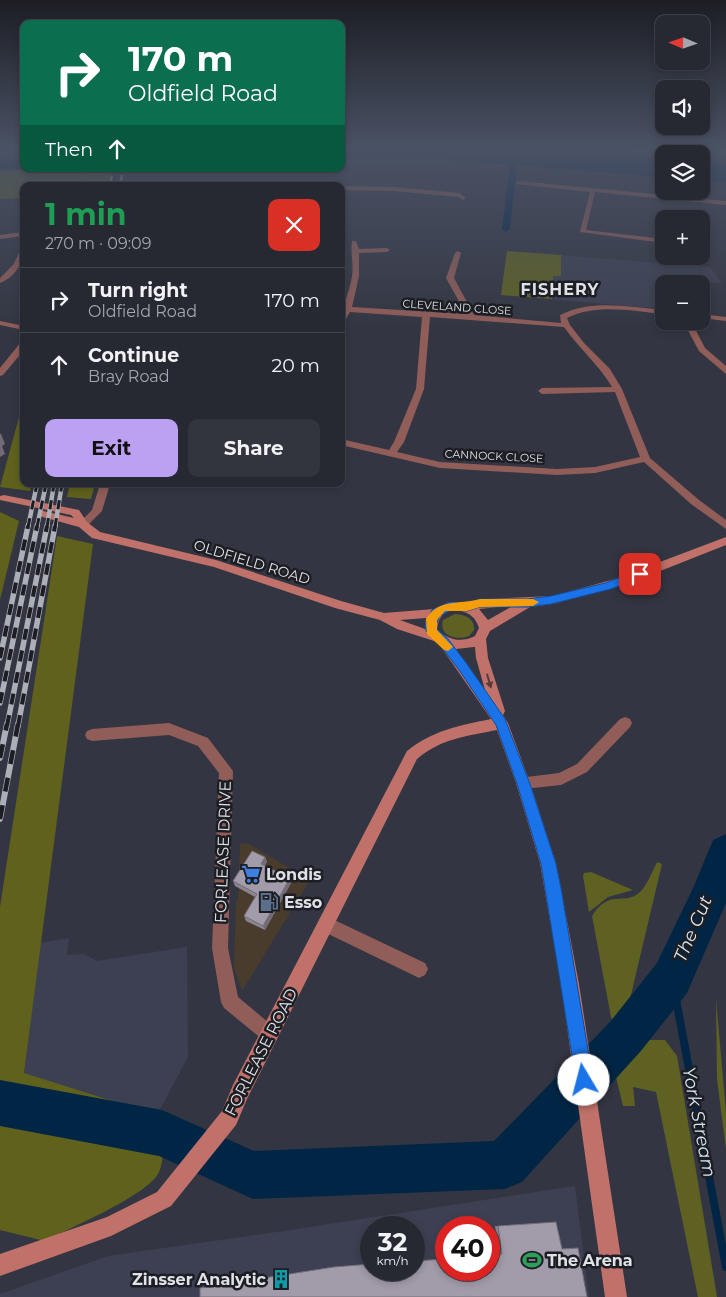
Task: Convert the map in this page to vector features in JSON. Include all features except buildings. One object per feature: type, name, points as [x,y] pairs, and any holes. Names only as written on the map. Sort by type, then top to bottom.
[{"type":"main road","name":"OLDFIELD ROAD","points":[[2,497],[16,508],[83,524],[96,535],[216,564],[339,605],[384,616],[401,626],[440,639]]},
{"type":"main road","points":[[384,616],[435,613],[450,606],[467,607],[480,603],[527,603],[551,600],[607,587],[726,541]]},
{"type":"main road","points":[[440,639],[456,645],[466,645],[527,603]]},
{"type":"main road","points":[[467,607],[482,617],[482,658],[501,723],[523,784],[548,864],[570,984],[616,1297]]},
{"type":"main road","points":[[435,613],[430,625],[431,631],[440,639],[501,723]]},
{"type":"main road","name":"FORLEASE ROAD","points":[[0,1265],[111,1226],[164,1199],[229,1118],[269,1034],[412,755],[423,744],[436,738],[501,723]]},
{"type":"street","points":[[588,210],[582,231],[655,239]]},
{"type":"street","points":[[0,237],[20,234]]},
{"type":"street","points":[[345,314],[354,291],[357,251],[354,242]]},
{"type":"street","points":[[357,251],[387,250]]},
{"type":"street","points":[[458,253],[450,278],[470,317]]},
{"type":"street","points":[[0,282],[20,261]]},
{"type":"street","points":[[655,311],[591,306],[573,310],[563,317],[566,325],[581,345],[607,371],[618,389],[646,458],[695,502],[726,525]]},
{"type":"street","name":"CLEVELAND CLOSE","points":[[348,309],[426,316],[470,317],[545,325],[566,325]]},
{"type":"street","points":[[391,454],[399,442],[420,389],[426,316]]},
{"type":"street","points":[[710,317],[726,319]]},
{"type":"street","points":[[0,323],[20,327]]},
{"type":"street","points":[[692,330],[702,349],[726,371]]},
{"type":"street","points":[[0,373],[20,349]]},
{"type":"street","points":[[542,391],[618,389]]},
{"type":"street","name":"CANNOCK CLOSE","points":[[345,443],[440,465],[557,472],[595,470],[646,458]]},
{"type":"street","points":[[83,524],[97,512],[104,487]]},
{"type":"street","points":[[523,784],[561,779],[582,768],[625,723]]},
{"type":"street","name":"FORLEASE DRIVE","points":[[92,734],[169,729],[203,742],[226,771],[226,842],[220,948],[230,1002],[269,1034]]},
{"type":"street","points":[[326,924],[419,969]]},
{"type":"shaded area","points":[[507,251],[655,263],[655,265],[710,267],[722,283],[710,282],[710,275],[655,275],[655,308],[501,295]]},
{"type":"shaded area","points":[[507,251],[561,255],[561,276],[553,276],[552,299],[501,295]]},
{"type":"shaded area","points":[[20,414],[20,487],[31,487],[30,491],[0,487]]},
{"type":"shaded area","points":[[69,487],[94,487],[91,499],[67,497]]},
{"type":"shaded area","points":[[0,512],[19,521],[0,600]]},
{"type":"shaded area","points":[[57,536],[93,544],[24,1073],[157,1115],[163,1151],[159,1172],[140,1191],[125,1201],[45,1241],[0,1230],[0,907]]},
{"type":"shaded area","points":[[455,614],[466,616],[473,623],[474,630],[469,636],[454,637],[443,630],[443,620]]},
{"type":"shaded area","points":[[247,843],[310,880],[242,991],[234,968],[236,903],[238,897],[240,844]]},
{"type":"shaded area","points":[[657,862],[662,864],[625,1020],[615,1027],[611,1017],[592,916],[605,902],[633,897],[639,893],[647,883]]},
{"type":"shaded area","points":[[591,872],[633,890],[608,897],[589,912],[583,876],[584,873]]},
{"type":"shaded area","points":[[69,938],[67,955],[84,954],[97,961],[187,947],[188,1057],[157,1115],[24,1074],[40,943]]},
{"type":"shaded area","points":[[716,999],[726,1112],[726,1149],[717,1079]]},
{"type":"shaded area","points":[[643,1040],[665,1040],[677,1056],[717,1297],[698,1297],[656,1092],[633,1087],[635,1106],[623,1106],[616,1077]]},
{"type":"shaded area","points":[[575,1186],[589,1297],[0,1297],[0,1294],[108,1256],[360,1219],[360,1281],[425,1281],[425,1216],[381,1216]]},
{"type":"waterway","points":[[506,229],[508,210]]},
{"type":"waterway","name":"The Cut","points":[[0,1103],[162,1133],[253,1175],[505,1165],[625,1037],[672,978],[710,895],[726,852]]},
{"type":"waterway","name":"York Stream","points":[[672,978],[726,1267]]},
{"type":"railway","points":[[28,527],[36,487]]},
{"type":"railway","points":[[37,527],[45,487]]},
{"type":"railway","points":[[47,527],[54,487]]},
{"type":"railway","points":[[55,527],[62,487]]},
{"type":"railway","points":[[0,658],[28,526]]},
{"type":"railway","points":[[0,703],[37,526]]},
{"type":"railway","points":[[7,726],[47,526]]},
{"type":"railway","points":[[18,726],[55,526]]},
{"type":"railway","points":[[0,758],[7,724]]},
{"type":"railway","points":[[0,819],[18,724]]},
{"type":"slow traffic","points":[[448,647],[431,631],[430,625],[435,613],[442,609],[450,606],[467,607],[480,603],[533,602]]},
{"type":"place","name":"Londis","points":[[251,874]]},
{"type":"place","name":"Esso","points":[[269,902]]},
{"type":"place","name":"The Arena","points":[[532,1260]]},
{"type":"place","name":"Zinsser Analytic","points":[[281,1279]]},
{"type":"district","name":"FISHERY","points":[[560,289]]},
{"type":"route","points":[[584,1080],[554,888],[523,784],[501,723],[444,642],[431,631],[430,625],[435,613],[450,606],[467,607],[480,603],[527,603],[551,600],[607,587],[640,574]]}]
